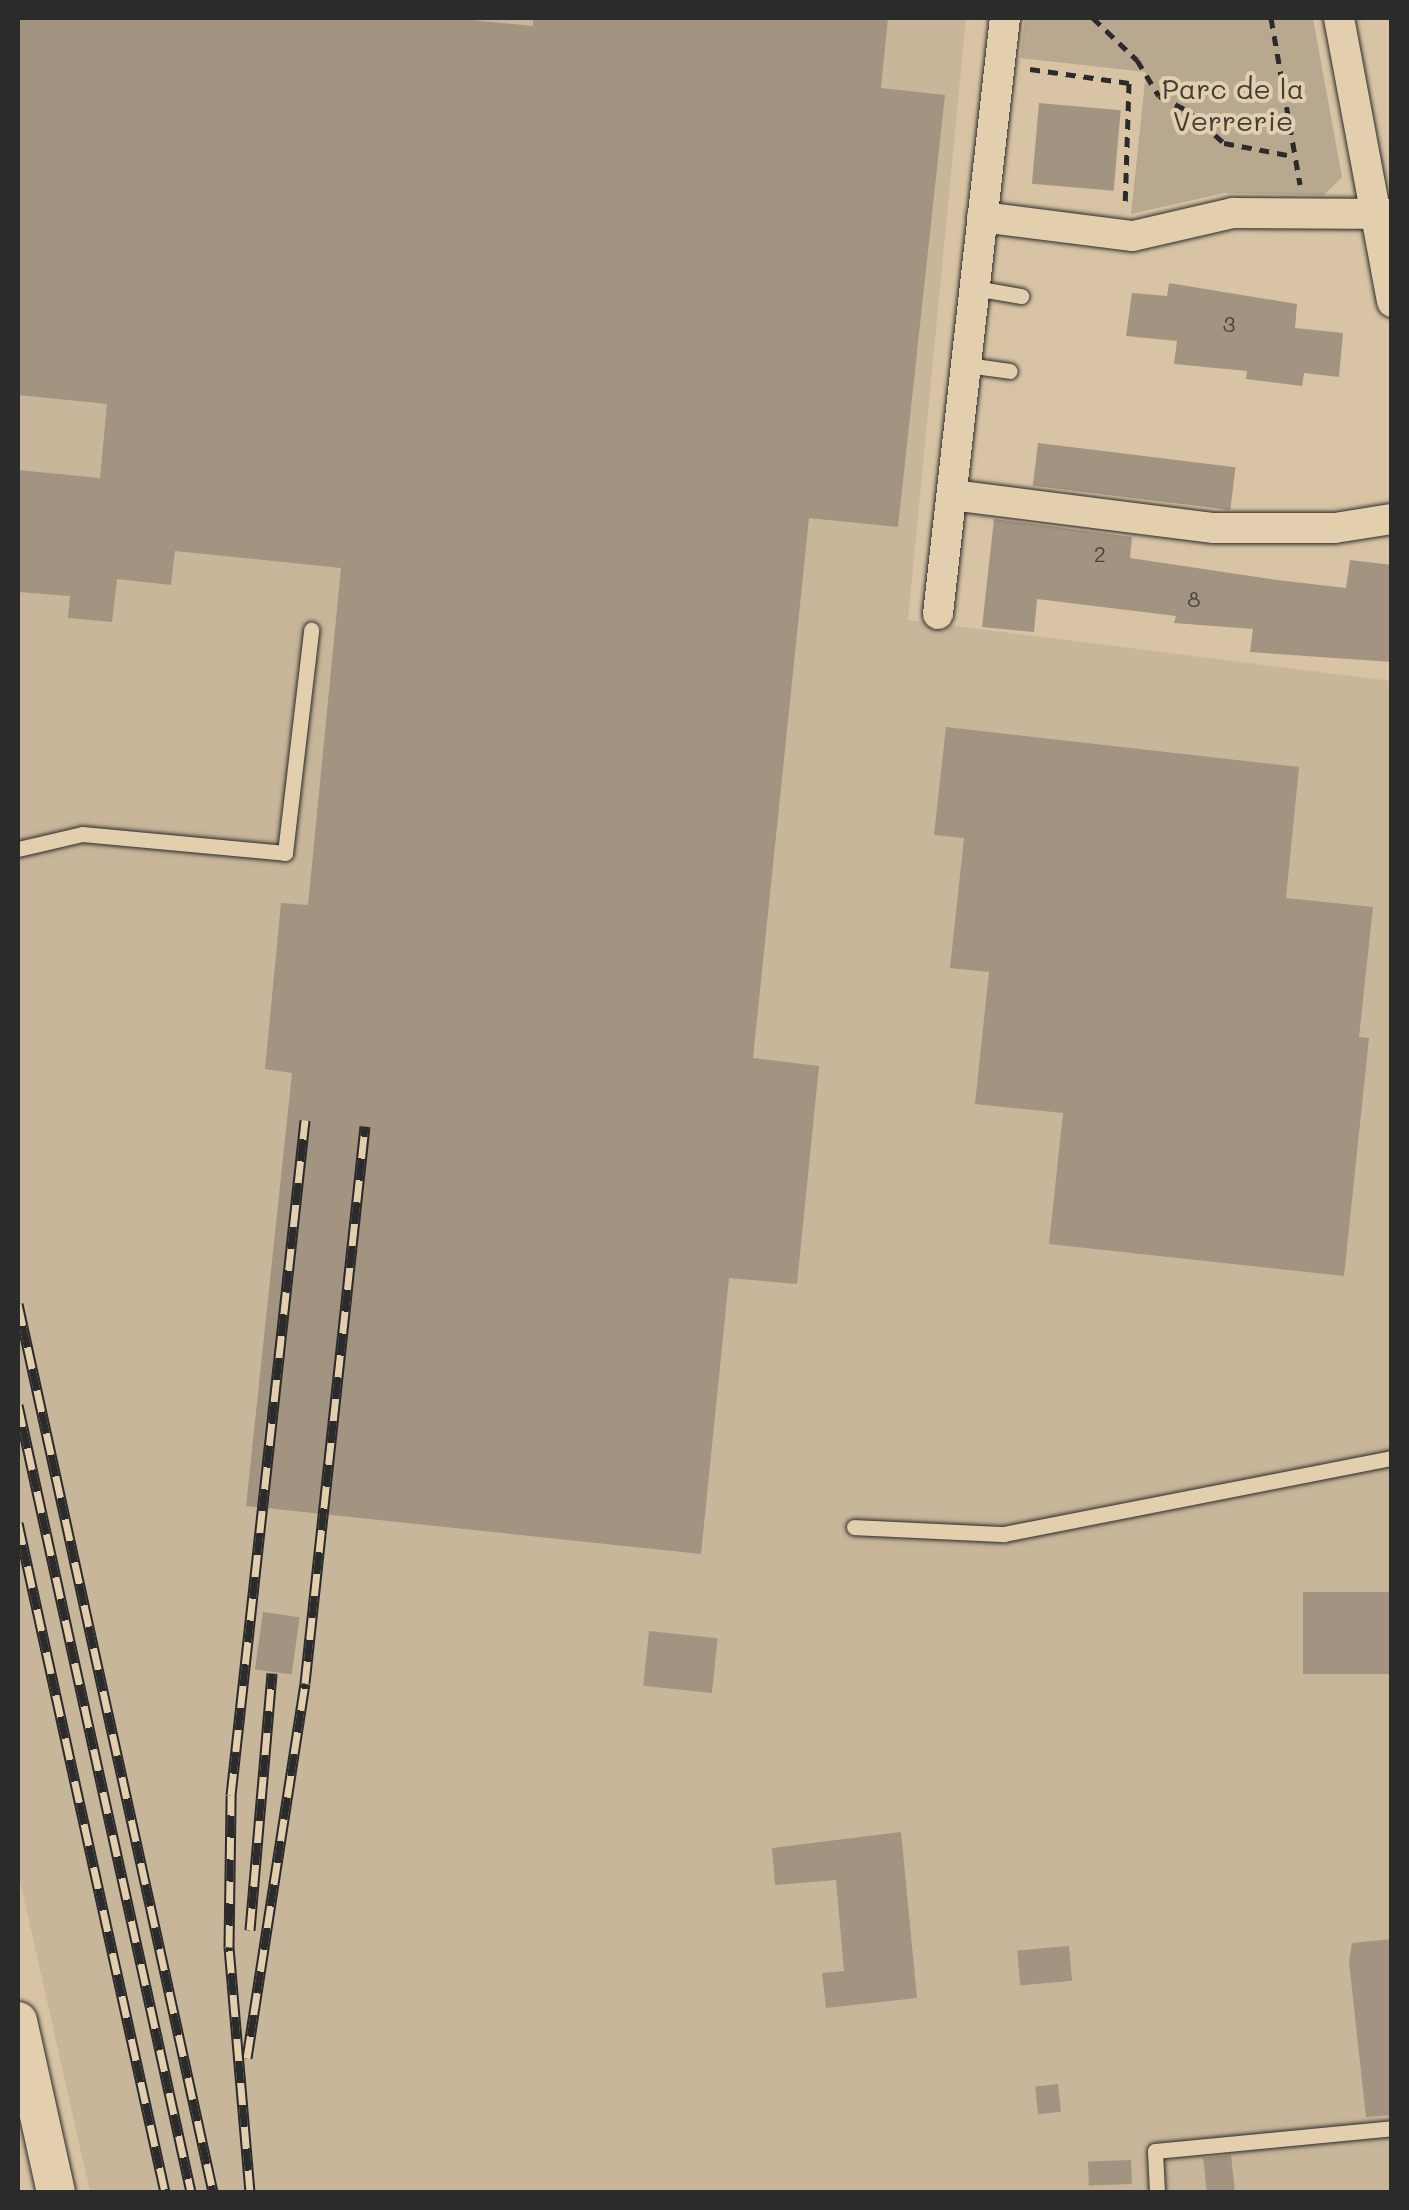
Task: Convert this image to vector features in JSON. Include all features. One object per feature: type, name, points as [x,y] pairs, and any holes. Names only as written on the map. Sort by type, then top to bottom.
[{"type":"street","points":[[938,614],[1005,18]]},
{"type":"street","points":[[1338,18],[1383,213],[1392,302]]},
{"type":"street","points":[[982,218],[1122,235],[1232,213],[1383,213]]},
{"type":"street","points":[[952,495],[1214,528],[1336,528],[1392,519]]},
{"type":"street","points":[[18,2021],[56,2192]]},
{"type":"lane","points":[[975,288],[1020,296]]},
{"type":"lane","points":[[967,365],[1010,371]]},
{"type":"lane","points":[[18,849],[82,834],[285,853],[311,630]]},
{"type":"lane","points":[[854,1527],[1004,1534],[1392,1458]]},
{"type":"lane","points":[[1156,2192],[1154,2151],[1392,2128]]},
{"type":"path","points":[[1094,18],[1136,60],[1159,96],[1188,110],[1224,143],[1292,156]]},
{"type":"path","points":[[1271,18],[1292,156],[1317,214]]},
{"type":"path","points":[[1000,65],[1128,83],[1122,235]]},
{"type":"shaded area","points":[[18,18],[966,18],[908,620],[1391,681],[1391,2192],[90,2192],[18,1872]]},
{"type":"green space","name":"Parc de la Verrerie","points":[[1025,18],[1313,18],[1342,177],[1324,195],[1224,193],[1131,214],[1146,72],[1020,58]]},
{"type":"building","points":[[18,18],[450,18],[533,26],[533,18],[888,18],[881,88],[945,95],[898,527],[809,518],[753,1058],[819,1066],[797,1284],[729,1278],[701,1554],[246,1506],[292,1073],[265,1069],[281,903],[308,905],[341,568],[175,551],[171,585],[117,579],[112,622],[68,618],[70,596],[18,592],[18,470],[100,478],[107,404],[18,395]]},
{"type":"building","points":[[1039,103],[1121,110],[1114,191],[1032,184]]},
{"type":"building","points":[[1169,283],[1297,304],[1295,328],[1343,333],[1339,377],[1304,373],[1302,386],[1246,379],[1247,371],[1174,364],[1177,341],[1126,336],[1132,293],[1167,296]]},
{"type":"building","points":[[1038,443],[1236,467],[1230,510],[1033,486]]},
{"type":"building","points":[[994,519],[1132,537],[1130,558],[1346,588],[1350,560],[1392,565],[1392,662],[1250,652],[1253,629],[1174,623],[1176,616],[1037,599],[1034,632],[982,627]]},
{"type":"building","points":[[946,727],[1299,767],[1286,898],[1373,907],[1359,1037],[1369,1038],[1344,1276],[1049,1244],[1063,1113],[975,1104],[989,972],[950,968],[964,838],[934,835]]},
{"type":"building","points":[[1303,1592],[1392,1592],[1392,1674],[1303,1674]]},
{"type":"building","points":[[263,1612],[300,1617],[292,1675],[255,1669]]},
{"type":"building","points":[[649,1631],[718,1638],[712,1693],[643,1686]]},
{"type":"building","points":[[901,1832],[917,1998],[826,2008],[822,1973],[844,1971],[836,1880],[775,1885],[772,1848]]},
{"type":"building","points":[[1392,1939],[1392,2115],[1366,2117],[1349,1962],[1352,1943]]},
{"type":"building","points":[[1069,1946],[1072,1981],[1020,1985],[1017,1951]]},
{"type":"building","points":[[1058,2084],[1061,2112],[1038,2114],[1035,2086]]},
{"type":"building","points":[[1231,2155],[1235,2192],[1207,2192],[1203,2158]]},
{"type":"building","points":[[1131,2160],[1132,2184],[1089,2185],[1088,2162]]},
{"type":"railway","points":[[250,2192],[229,1947],[231,1795],[305,1120]]},
{"type":"railway","points":[[247,2058],[305,1683],[365,1126]]},
{"type":"railway","points":[[18,1304],[213,2192]]},
{"type":"railway","points":[[18,1405],[191,2192]]},
{"type":"railway","points":[[18,1523],[165,2192]]},
{"type":"railway","points":[[250,1930],[272,1673]]}]
